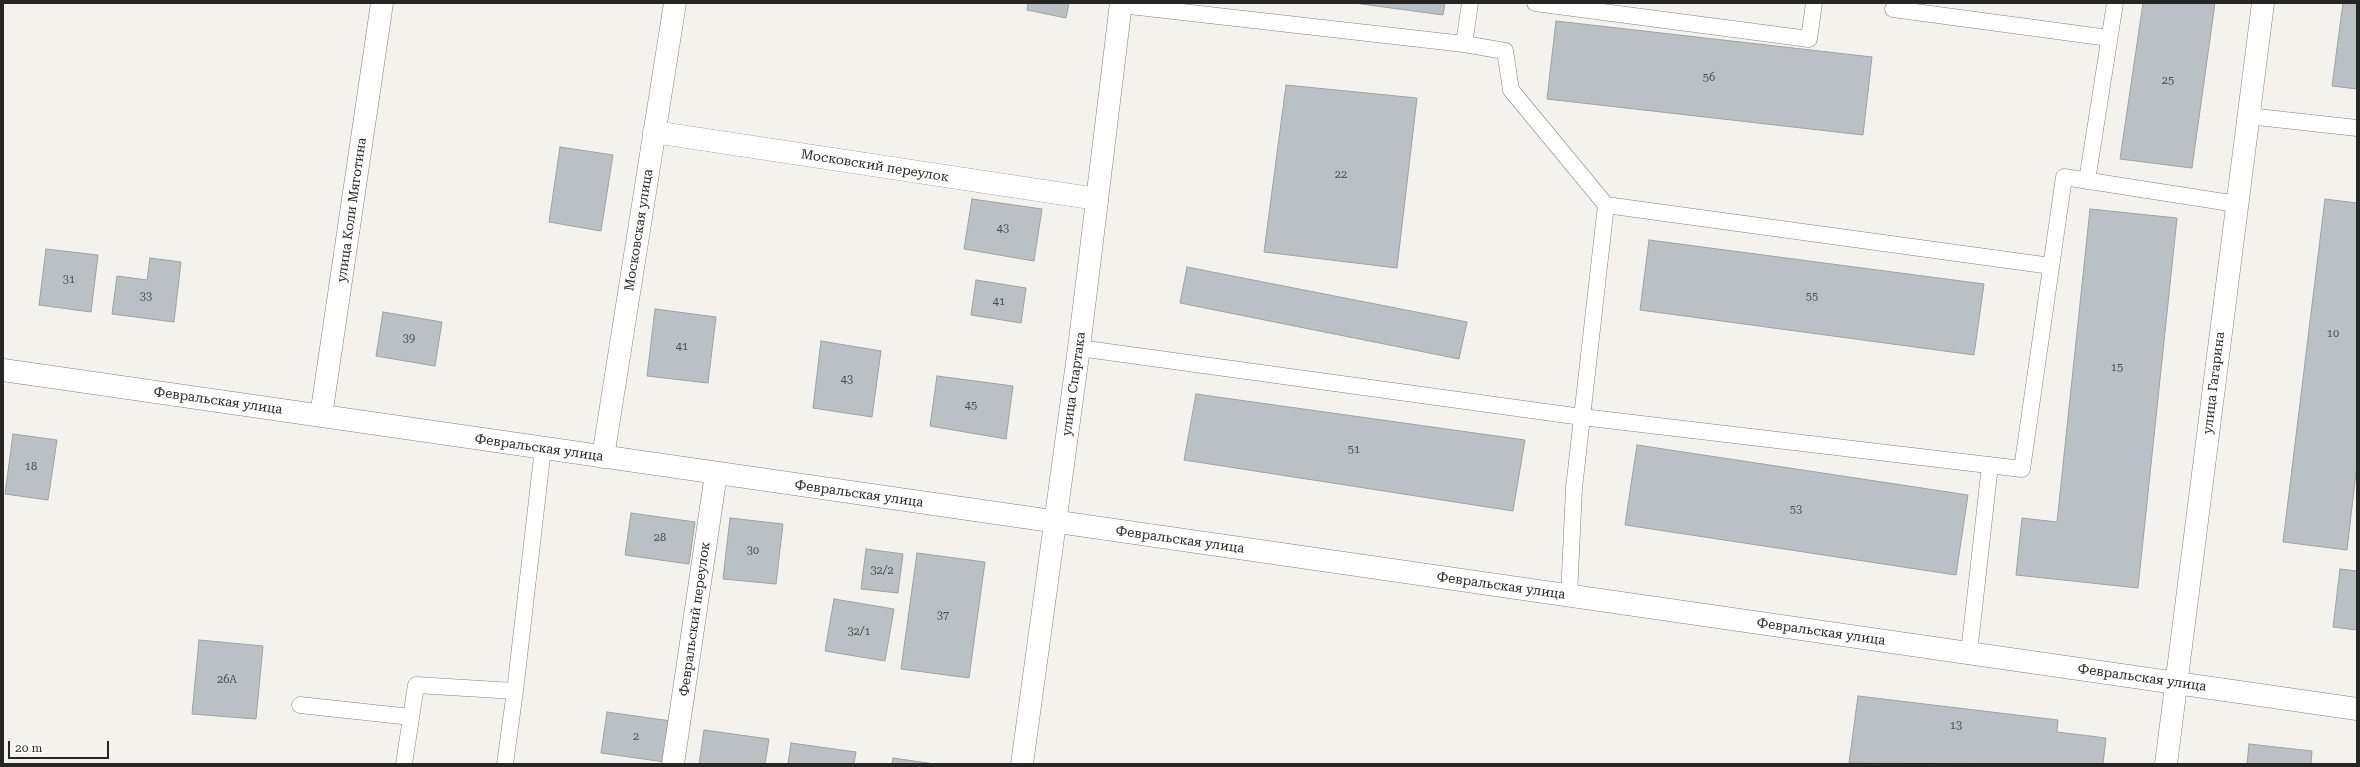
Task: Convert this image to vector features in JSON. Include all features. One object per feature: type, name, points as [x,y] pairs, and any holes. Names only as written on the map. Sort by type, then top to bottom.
[{"type":"street","name":"улица Коли Мяготина","points":[[321,416],[382,3]]},
{"type":"street","name":"Московская улица","points":[[603,457],[675,3]]},
{"type":"street","name":"улица Гагарина","points":[[2166,764],[2263,3]]},
{"type":"street","name":"улица Спартака","points":[[1022,764],[1080,348],[1121,4]]},
{"type":"street","name":"Московский переулок","points":[[654,132],[1097,199]]},
{"type":"street","name":"Февральская улица","points":[[3,370],[716,474],[2357,709]]},
{"type":"street","name":"Февральский переулок","points":[[673,764],[716,474]]},
{"type":"lane","points":[[1464,44],[1470,3]]},
{"type":"lane","points":[[1535,3],[1809,38],[1814,3]]},
{"type":"lane","points":[[2087,181],[2115,3]]},
{"type":"lane","points":[[1121,4],[1464,44],[1505,51],[1512,90],[1606,205],[2051,266]]},
{"type":"lane","points":[[1893,9],[2110,38]]},
{"type":"lane","points":[[2248,116],[2357,128]]},
{"type":"lane","points":[[1080,348],[1582,417],[2022,469],[2064,177],[2237,204]]},
{"type":"lane","points":[[1568,596],[1574,488],[1606,205]]},
{"type":"lane","points":[[505,764],[515,691],[543,448]]},
{"type":"lane","points":[[1969,653],[1990,465]]},
{"type":"lane","points":[[404,764],[416,685],[515,691]]},
{"type":"lane","points":[[300,705],[411,717]]},
{"type":"building","points":[[1028,3],[1069,3],[1066,18],[1027,10]]},
{"type":"building","points":[[1354,3],[1445,3],[1443,15]]},
{"type":"building","points":[[2143,3],[2215,3],[2192,168],[2120,159]]},
{"type":"building","points":[[2343,3],[2357,3],[2357,89],[2332,86]]},
{"type":"building","points":[[1556,21],[1872,57],[1863,135],[1547,99]]},
{"type":"building","points":[[1286,85],[1417,98],[1397,268],[1264,252]]},
{"type":"building","points":[[560,147],[613,155],[601,231],[549,222]]},
{"type":"building","points":[[972,199],[1042,209],[1034,261],[964,249]]},
{"type":"building","points":[[2325,199],[2357,203],[2357,464],[2347,550],[2283,542]]},
{"type":"building","points":[[2090,209],[2177,218],[2138,588],[2016,575],[2022,518],[2057,522]]},
{"type":"building","points":[[1649,240],[1984,284],[1974,355],[1640,310]]},
{"type":"building","points":[[46,249],[98,255],[91,312],[39,305]]},
{"type":"building","points":[[150,258],[181,262],[174,322],[112,314],[117,276],[147,280]]},
{"type":"building","points":[[1187,267],[1467,322],[1459,359],[1180,303]]},
{"type":"building","points":[[976,280],[1026,288],[1021,323],[971,315]]},
{"type":"building","points":[[655,309],[716,317],[708,383],[647,376]]},
{"type":"building","points":[[383,312],[442,322],[435,366],[376,356]]},
{"type":"building","points":[[821,341],[881,351],[872,417],[813,408]]},
{"type":"building","points":[[937,376],[1013,386],[1006,439],[930,426]]},
{"type":"building","points":[[1196,394],[1525,440],[1513,511],[1184,460]]},
{"type":"building","points":[[13,434],[57,440],[48,500],[5,494]]},
{"type":"building","points":[[1637,445],[1968,495],[1956,575],[1625,525]]},
{"type":"building","points":[[631,513],[695,522],[689,564],[625,555]]},
{"type":"building","points":[[730,518],[783,524],[776,584],[723,579]]},
{"type":"building","points":[[866,549],[903,554],[898,593],[861,589]]},
{"type":"building","points":[[917,553],[985,562],[969,678],[901,669]]},
{"type":"building","points":[[2340,569],[2357,571],[2357,630],[2333,627]]},
{"type":"building","points":[[834,599],[894,609],[885,661],[825,651]]},
{"type":"building","points":[[199,640],[263,646],[256,719],[192,714]]},
{"type":"building","points":[[1858,696],[2058,720],[2057,732],[2106,738],[2103,764],[1849,763]]},
{"type":"building","points":[[607,712],[671,721],[665,762],[601,753]]},
{"type":"building","points":[[704,730],[769,739],[765,764],[699,764]]},
{"type":"building","points":[[791,743],[856,752],[854,764],[788,764]]},
{"type":"building","points":[[2249,744],[2312,751],[2311,764],[2247,764]]},
{"type":"building","points":[[893,758],[935,764],[892,764]]}]
